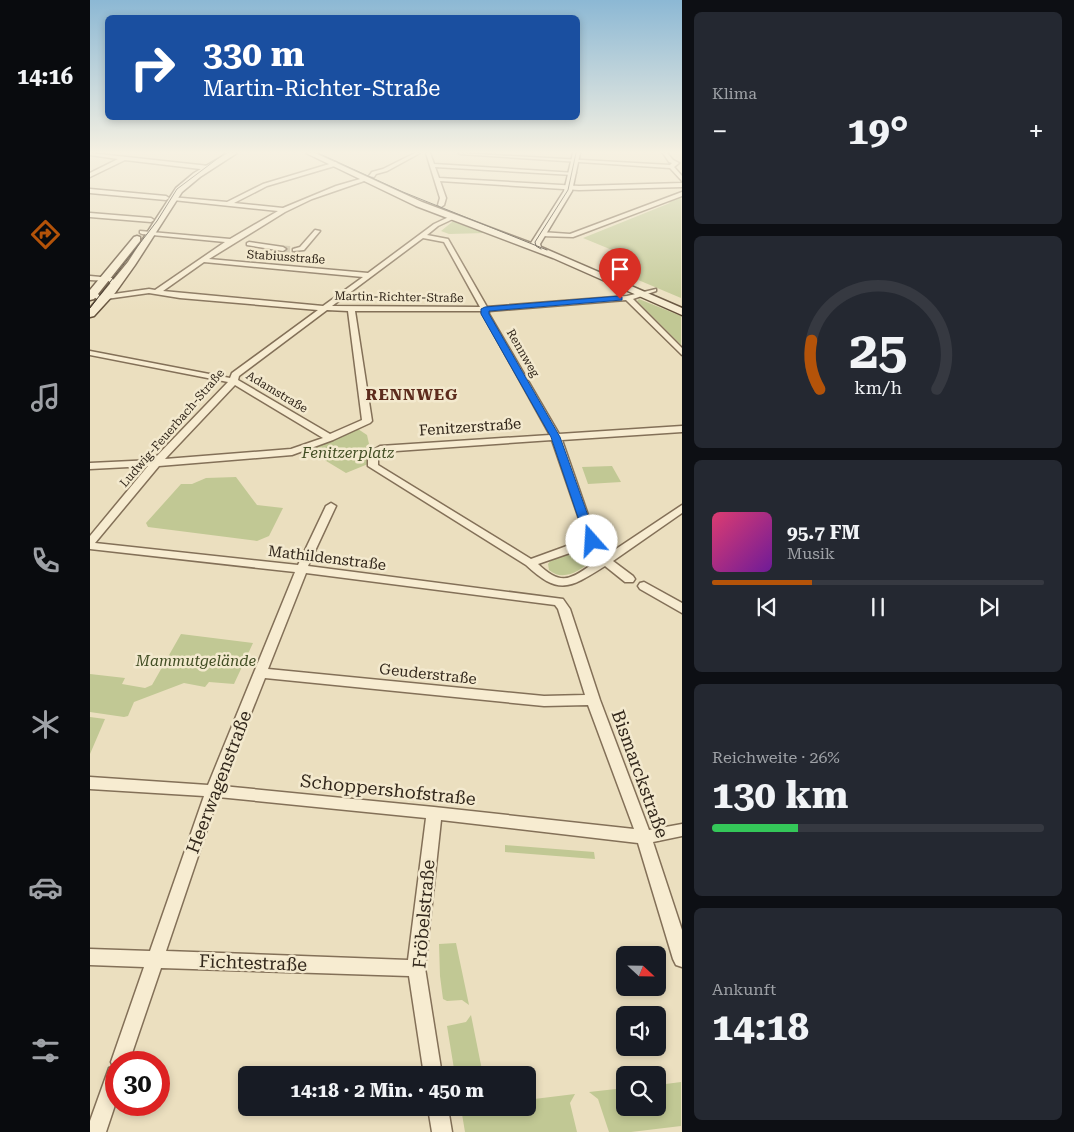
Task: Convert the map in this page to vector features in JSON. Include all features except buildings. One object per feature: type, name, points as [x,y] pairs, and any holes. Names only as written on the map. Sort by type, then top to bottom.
[{"type":"main road","points":[[90,314],[103,298],[117,287],[134,261],[151,220],[163,206]]},
{"type":"main road","points":[[91,294],[146,233],[165,206]]},
{"type":"main road","points":[[429,206],[453,217],[526,237],[536,246],[682,302]]},
{"type":"main road","points":[[443,206],[507,232],[682,312]]},
{"type":"main road","points":[[536,246],[542,231],[558,206]]},
{"type":"main road","points":[[507,232],[526,237],[542,231]]},
{"type":"street","points":[[252,206],[287,210]]},
{"type":"street","points":[[157,292],[259,223],[296,206]]},
{"type":"street","points":[[542,231],[571,236],[651,206]]},
{"type":"street","points":[[90,215],[151,220]]},
{"type":"street","name":"Ludwig-Feuerbach-Straße","points":[[90,544],[156,464],[234,381],[235,375],[443,220],[453,217]]},
{"type":"street","points":[[295,250],[302,249],[316,232]]},
{"type":"street","points":[[146,233],[230,242]]},
{"type":"street","name":"Rennweg","points":[[422,236],[446,240],[485,309],[485,314],[556,437],[592,541],[605,560],[629,579]]},
{"type":"street","points":[[249,244],[283,249]]},
{"type":"street","name":"Stabiusstraße","points":[[202,260],[369,275]]},
{"type":"street","points":[[90,278],[102,281],[112,280],[117,287]]},
{"type":"street","name":"Martin-Richter-Straße","points":[[117,287],[180,296],[326,308],[471,310],[628,298],[654,290]]},
{"type":"street","name":"Martin-Richter-Straße","points":[[103,298],[142,291]]},
{"type":"street","points":[[91,294],[97,298],[103,298]]},
{"type":"street","points":[[628,298],[682,353]]},
{"type":"street","points":[[90,466],[156,464],[292,452],[330,438],[367,421],[354,308]]},
{"type":"street","name":"Adamstraße","points":[[90,353],[234,381],[330,438]]},
{"type":"street","name":"Fenitzerstraße","points":[[530,563],[373,466],[373,453],[380,449],[682,429]]},
{"type":"street","name":"Heerwagenstraße","points":[[124,1051],[213,791],[260,673],[331,506]]},
{"type":"street","points":[[592,541],[530,563],[546,577],[562,583],[581,577],[682,508]]},
{"type":"street","name":"Mathildenstraße","points":[[90,544],[559,602]]},
{"type":"street","points":[[644,586],[682,610]]},
{"type":"street","name":"Bismarckstraße","points":[[559,602],[564,609],[593,700],[644,838],[682,959]]},
{"type":"street","name":"Geuderstraße","points":[[260,673],[544,701],[593,700]]},
{"type":"street","name":"Schoppershofstraße","points":[[90,783],[213,791],[434,813],[644,838],[682,830]]},
{"type":"street","name":"Fröbelstraße","points":[[432,1066],[416,968],[434,813]]},
{"type":"street","name":"Fichtestraße","points":[[90,957],[416,968]]},
{"type":"street","points":[[96,1132],[105,1106]]},
{"type":"street","points":[[439,1116],[442,1132]]},
{"type":"green space","points":[[663,206],[681,206],[681,298],[605,266],[629,257],[583,238]]},
{"type":"green space","points":[[452,222],[485,233],[449,234],[441,231]]},
{"type":"green space","points":[[639,299],[681,316],[681,345],[637,301]]},
{"type":"green space","name":"Fenitzerplatz","points":[[358,429],[367,435],[369,444],[366,446],[368,464],[346,473],[308,450]]},
{"type":"green space","points":[[612,466],[621,482],[588,484],[582,467]]},
{"type":"green space","points":[[236,477],[257,505],[283,508],[269,536],[257,541],[148,527],[146,523],[181,484],[192,484],[206,478]]},
{"type":"green space","points":[[578,550],[586,551],[593,556],[592,560],[571,574],[560,575],[549,570],[548,564],[551,560]]},
{"type":"green space","name":"Mammutgelände","points":[[181,634],[253,643],[234,684],[209,682],[205,687],[184,683],[134,702],[128,716],[124,717],[90,712],[90,674],[125,678],[122,684],[145,688],[152,685]]},
{"type":"green space","points":[[90,717],[105,719],[90,754]]},
{"type":"green space","points":[[505,845],[594,852],[595,859],[505,852]]},
{"type":"green space","points":[[456,943],[469,1005],[462,1000],[447,1001],[443,999],[439,944]]},
{"type":"green space","points":[[471,1015],[481,1066],[454,1066],[447,1026],[466,1022]]},
{"type":"green space","points":[[681,1082],[681,1126],[631,1132],[609,1132],[598,1099],[589,1092],[616,1089],[616,1116],[666,1116],[666,1084]]},
{"type":"green space","points":[[575,1094],[570,1103],[577,1132],[465,1132],[462,1116],[536,1116],[536,1099]]},
{"type":"tunnel","points":[[283,249],[295,250]]},
{"type":"tram line","points":[[90,308],[157,221],[166,206]]},
{"type":"tram line","points":[[437,206],[536,246]]},
{"type":"tram line","points":[[536,246],[535,242],[558,206]]},
{"type":"tram line","points":[[536,246],[547,250]]},
{"type":"tram line","points":[[536,246],[541,249]]},
{"type":"district","name":"RENNWEG","points":[[412,394]]},
{"type":"route","points":[[592,541],[556,437],[485,314],[485,309],[620,299]]}]
